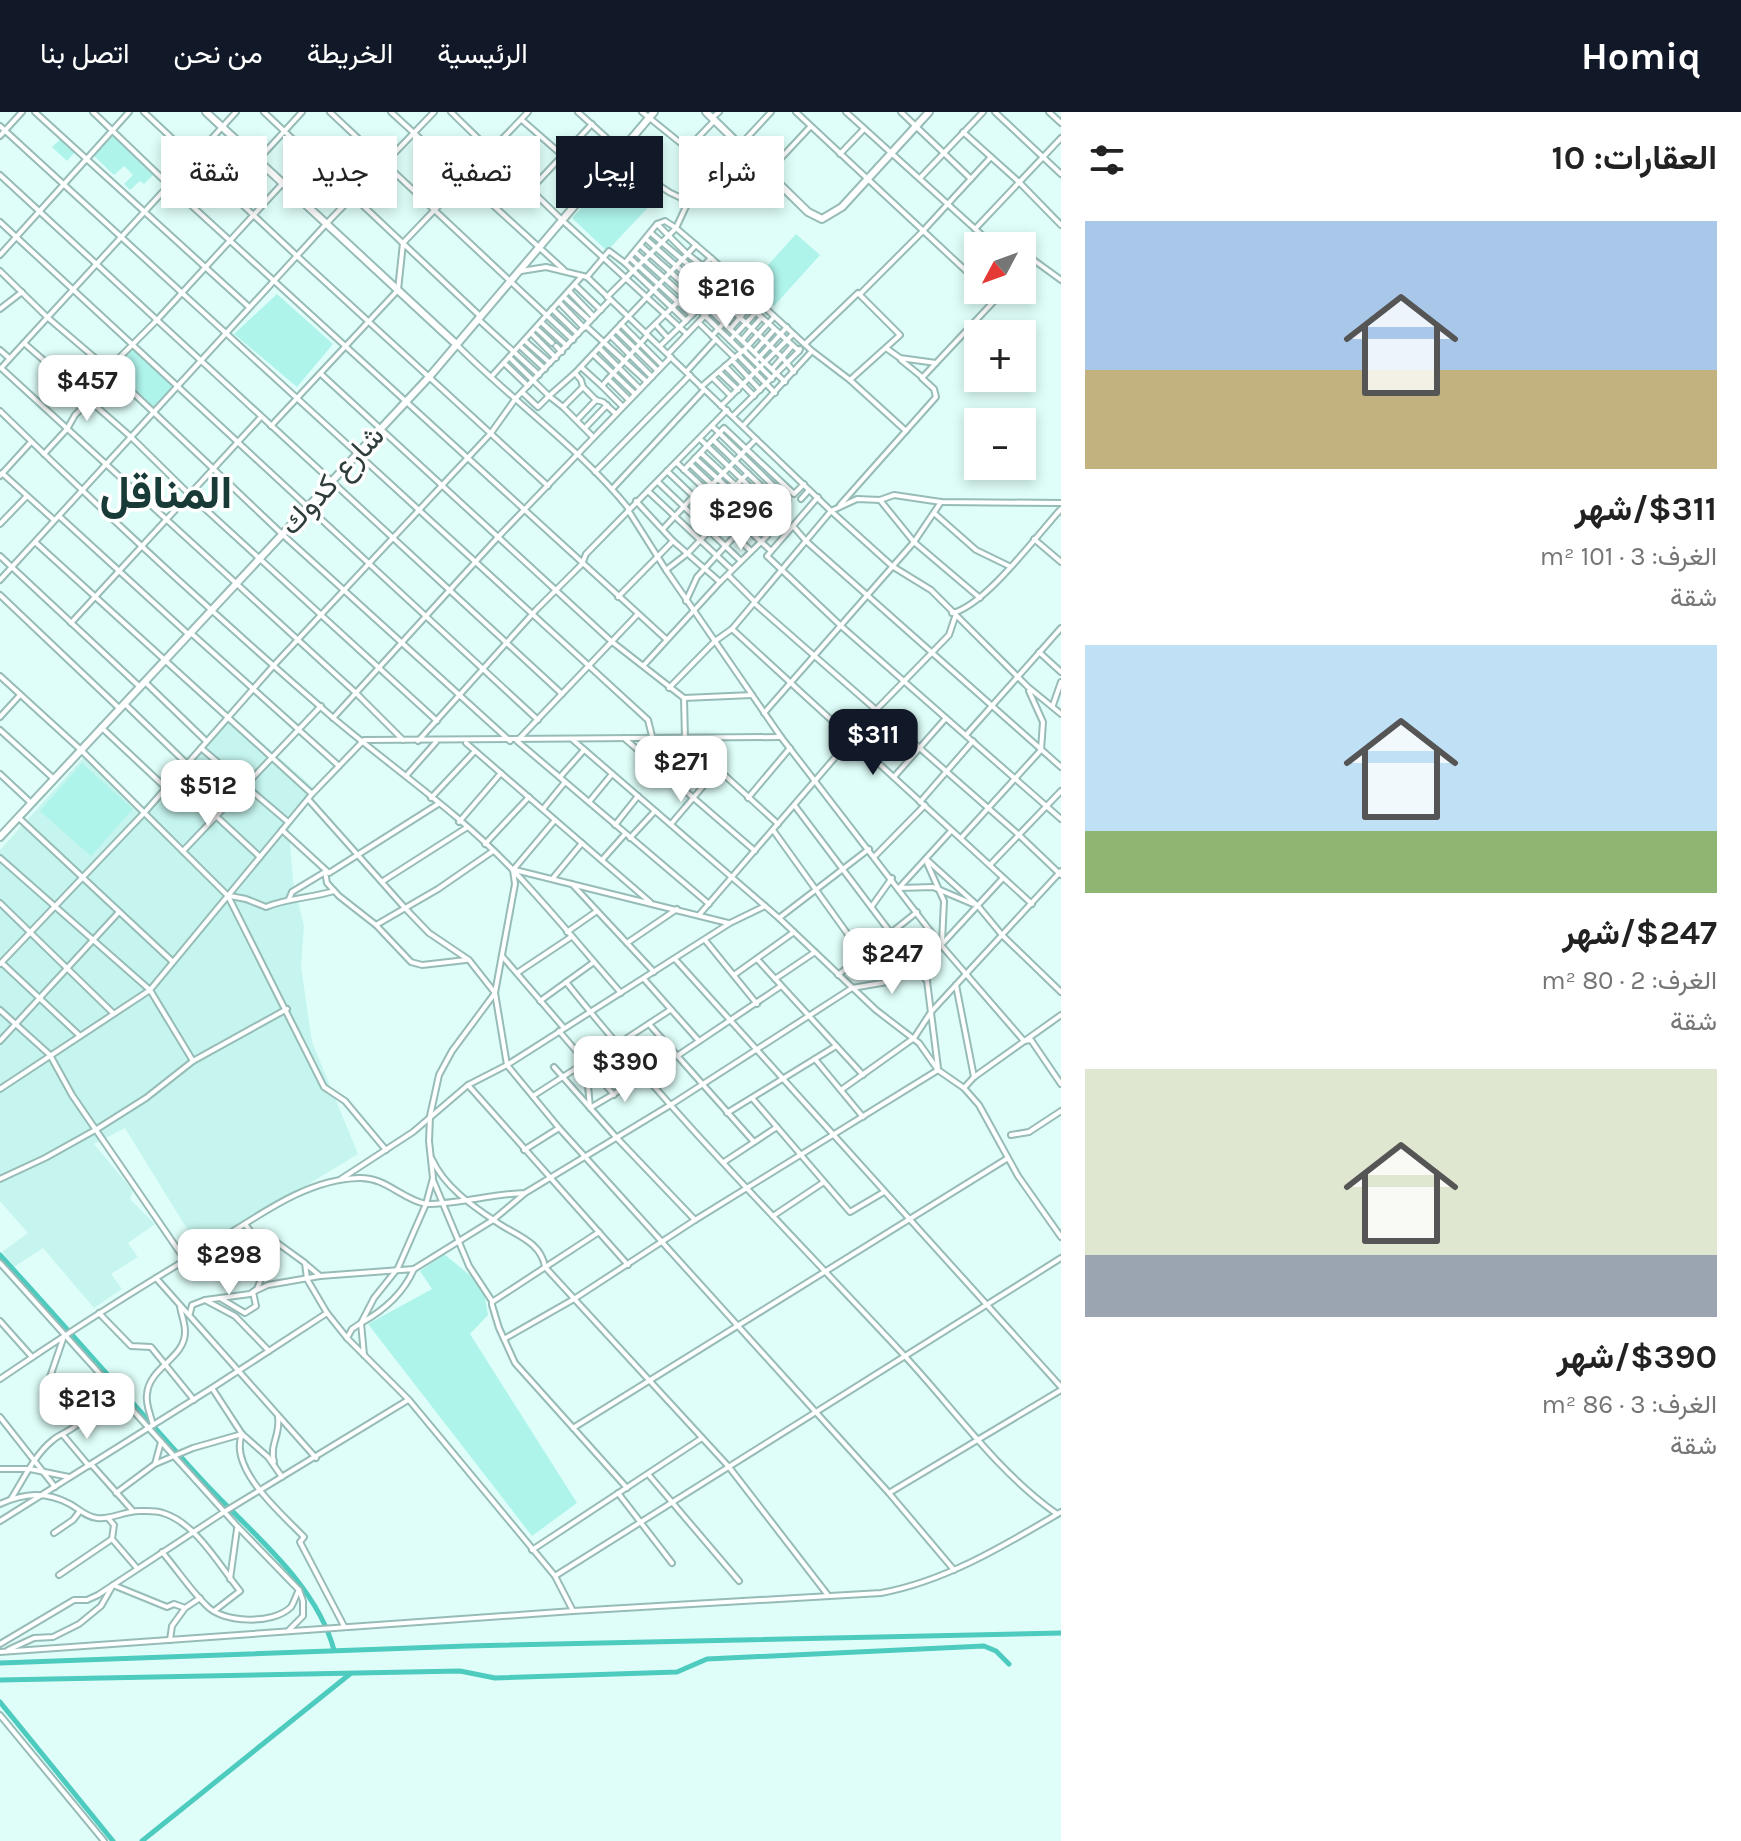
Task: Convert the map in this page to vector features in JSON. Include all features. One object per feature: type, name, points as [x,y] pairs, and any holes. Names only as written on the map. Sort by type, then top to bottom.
[{"type":"street","points":[[0,136],[22,112]]},
{"type":"street","points":[[35,112],[249,307]]},
{"type":"street","points":[[93,112],[161,177]]},
{"type":"street","points":[[0,255],[129,112]]},
{"type":"street","points":[[144,112],[171,136]]},
{"type":"street","points":[[206,112],[232,136]]},
{"type":"street","points":[[216,136],[236,112]]},
{"type":"street","points":[[264,112],[289,136]]},
{"type":"street","points":[[267,150],[302,112]]},
{"type":"street","points":[[330,112],[356,136]]},
{"type":"street","points":[[391,112],[418,136]]},
{"type":"street","points":[[397,152],[434,112]]},
{"type":"street","points":[[451,112],[476,136]]},
{"type":"street","points":[[506,136],[528,112]]},
{"type":"street","points":[[578,112],[608,136]]},
{"type":"street","points":[[642,112],[652,115],[679,140]]},
{"type":"street","points":[[706,112],[729,136]]},
{"type":"street","points":[[699,136],[719,112]]},
{"type":"street","points":[[748,136],[771,112]]},
{"type":"street","points":[[796,112],[964,270]]},
{"type":"street","points":[[846,112],[921,177],[977,232]]},
{"type":"street","points":[[901,112],[971,179]]},
{"type":"street","points":[[784,188],[808,212],[822,219],[842,207],[929,112]]},
{"type":"street","points":[[921,177],[983,112]]},
{"type":"street","points":[[995,112],[1061,174]]},
{"type":"street","points":[[1049,112],[1061,123]]},
{"type":"street","name":"شارع كدوك","points":[[635,136],[652,115]]},
{"type":"street","points":[[522,120],[556,150]]},
{"type":"street","points":[[580,136],[592,124]]},
{"type":"street","points":[[0,126],[648,720],[652,736]]},
{"type":"street","points":[[784,157],[810,126]]},
{"type":"street","points":[[840,154],[864,129]]},
{"type":"street","points":[[963,132],[1061,225]]},
{"type":"street","points":[[975,230],[1061,138]]},
{"type":"street","points":[[805,344],[922,232],[991,157]]},
{"type":"street","points":[[540,179],[556,162]]},
{"type":"street","points":[[108,369],[283,183],[267,168]]},
{"type":"street","points":[[397,173],[413,187]]},
{"type":"street","points":[[0,175],[562,694]]},
{"type":"street","points":[[161,194],[0,368],[356,693],[403,740]]},
{"type":"street","points":[[540,198],[687,334]]},
{"type":"street","points":[[195,208],[666,639]]},
{"type":"street","points":[[247,208],[548,486]]},
{"type":"street","points":[[310,208],[613,489],[781,737],[941,945],[1024,1041]]},
{"type":"street","points":[[0,580],[341,208]]},
{"type":"street","points":[[366,208],[539,375]]},
{"type":"street","points":[[271,426],[398,290],[403,243],[436,208],[573,340]]},
{"type":"street","points":[[495,208],[566,272]]},
{"type":"street","name":"شارع كدوك","points":[[0,837],[3,828],[19,818],[55,780],[188,633],[430,376],[574,208]]},
{"type":"street","points":[[80,1036],[0,963],[84,879],[275,664],[468,459],[516,398],[676,228],[685,208]]},
{"type":"street","points":[[625,263],[657,224],[665,221],[906,431]]},
{"type":"street","points":[[0,222],[538,720]]},
{"type":"street","points":[[657,224],[704,267]]},
{"type":"street","points":[[651,232],[698,273]]},
{"type":"street","points":[[646,239],[691,279]]},
{"type":"street","points":[[522,392],[538,407],[581,367],[696,245]]},
{"type":"street","points":[[641,246],[685,285]]},
{"type":"street","points":[[491,377],[609,251],[686,321]]},
{"type":"street","points":[[635,252],[730,340],[750,379],[760,390]]},
{"type":"street","points":[[630,258],[692,315]]},
{"type":"street","points":[[602,386],[641,344],[646,333],[679,302],[683,296],[681,289],[711,258]]},
{"type":"street","points":[[1036,262],[1061,280]]},
{"type":"street","points":[[521,271],[546,267],[584,277],[670,355],[831,511],[892,566],[931,590],[1028,687],[1061,714]]},
{"type":"street","points":[[0,271],[510,741]]},
{"type":"street","points":[[333,718],[737,282]]},
{"type":"street","points":[[575,285],[601,310]]},
{"type":"street","points":[[730,289],[786,341],[800,350],[733,416]]},
{"type":"street","points":[[569,291],[594,317]]},
{"type":"street","points":[[0,309],[22,292]]},
{"type":"street","points":[[595,472],[688,373],[718,329],[750,294]]},
{"type":"street","points":[[850,380],[900,335],[859,295]]},
{"type":"street","points":[[718,317],[738,296]]},
{"type":"street","points":[[564,297],[587,325]]},
{"type":"street","points":[[720,299],[794,372]]},
{"type":"street","points":[[559,302],[647,382]]},
{"type":"street","points":[[922,378],[991,304]]},
{"type":"street","points":[[730,340],[763,305]]},
{"type":"street","points":[[730,329],[749,307]]},
{"type":"street","points":[[552,309],[578,334]]},
{"type":"street","points":[[660,346],[698,309]]},
{"type":"street","points":[[710,310],[785,382]]},
{"type":"street","points":[[613,489],[712,378],[775,316]]},
{"type":"street","points":[[742,340],[761,318]]},
{"type":"street","points":[[541,322],[567,346]]},
{"type":"street","points":[[698,322],[738,355],[775,393]]},
{"type":"street","points":[[621,324],[662,365]]},
{"type":"street","points":[[655,324],[668,338]]},
{"type":"street","points":[[536,327],[562,352]]},
{"type":"street","points":[[755,362],[787,327]]},
{"type":"street","points":[[616,330],[657,371]]},
{"type":"street","points":[[755,351],[774,330]]},
{"type":"street","points":[[531,333],[556,358]]},
{"type":"street","points":[[721,406],[793,333]]},
{"type":"street","points":[[610,335],[652,377]]},
{"type":"street","points":[[524,340],[550,363]]},
{"type":"street","points":[[24,343],[131,437],[437,721]]},
{"type":"street","points":[[519,346],[545,369]]},
{"type":"street","points":[[773,368],[792,346]]},
{"type":"street","points":[[598,348],[640,389]]},
{"type":"street","points":[[838,507],[936,397],[934,389],[886,348]]},
{"type":"street","points":[[0,350],[9,358]]},
{"type":"street","points":[[694,480],[812,351]]},
{"type":"street","points":[[593,353],[635,394]]},
{"type":"street","points":[[738,355],[755,362],[772,379]]},
{"type":"street","points":[[509,357],[578,419],[593,437]]},
{"type":"street","points":[[793,358],[800,365]]},
{"type":"street","points":[[900,358],[936,363]]},
{"type":"street","points":[[504,363],[528,386]]},
{"type":"street","points":[[725,366],[754,396]]},
{"type":"street","points":[[581,367],[622,406]]},
{"type":"street","points":[[719,372],[738,390]]},
{"type":"street","points":[[575,373],[583,387],[616,414]]},
{"type":"street","points":[[321,374],[611,641],[669,688],[684,698],[752,695]]},
{"type":"street","points":[[44,454],[67,429],[75,415],[115,375]]},
{"type":"street","points":[[712,378],[731,396]]},
{"type":"street","points":[[608,379],[628,399]]},
{"type":"street","points":[[563,407],[583,387]]},
{"type":"street","points":[[578,419],[596,400]]},
{"type":"street","points":[[585,428],[607,405]]},
{"type":"street","points":[[418,741],[582,564],[586,554],[727,410]]},
{"type":"street","points":[[0,411],[142,548],[333,718],[364,740],[493,851],[621,993]]},
{"type":"street","points":[[71,623],[261,417]]},
{"type":"street","points":[[700,439],[776,512],[788,500],[712,426]]},
{"type":"street","points":[[684,470],[724,428],[794,494],[804,484]]},
{"type":"street","points":[[663,529],[693,497],[712,485],[756,439]]},
{"type":"street","points":[[713,440],[782,506]]},
{"type":"street","points":[[31,442],[1,474],[54,521]]},
{"type":"street","points":[[719,503],[769,451]]},
{"type":"street","points":[[701,453],[762,509]]},
{"type":"street","points":[[695,458],[766,523],[755,536]]},
{"type":"street","points":[[677,463],[771,551]]},
{"type":"street","points":[[666,570],[688,553],[719,521],[737,509],[781,463]]},
{"type":"street","points":[[690,464],[760,530]]},
{"type":"street","points":[[667,471],[751,551]]},
{"type":"street","points":[[657,481],[740,560]]},
{"type":"street","points":[[686,601],[697,577],[777,490]]},
{"type":"street","points":[[801,499],[809,490]]},
{"type":"street","points":[[648,491],[732,570]]},
{"type":"street","points":[[669,688],[715,641],[732,629],[831,511],[838,507],[857,499],[880,500],[894,495],[941,502],[1061,506]]},
{"type":"street","points":[[0,524],[27,496]]},
{"type":"street","points":[[818,497],[767,556],[841,626],[1061,819]]},
{"type":"street","points":[[880,500],[914,542],[980,598]]},
{"type":"street","points":[[636,501],[673,541],[720,582]]},
{"type":"street","points":[[764,713],[914,542],[941,502]]},
{"type":"street","points":[[699,915],[876,710],[949,635],[954,615],[980,598],[1061,506]]},
{"type":"street","points":[[934,513],[976,550],[1009,566]]},
{"type":"street","points":[[59,516],[339,766]]},
{"type":"street","points":[[793,526],[806,541],[1061,767]]},
{"type":"street","points":[[644,665],[692,609],[767,536]]},
{"type":"street","points":[[1034,539],[1061,562]]},
{"type":"street","points":[[618,597],[673,541]]},
{"type":"street","points":[[35,542],[312,794]]},
{"type":"street","points":[[0,556],[71,623],[207,741]]},
{"type":"street","points":[[728,575],[754,603],[1060,873],[931,1012],[914,1038],[841,1090]]},
{"type":"street","points":[[0,595],[187,764]]},
{"type":"street","points":[[517,741],[637,615]]},
{"type":"street","points":[[966,735],[1061,628]]},
{"type":"street","points":[[732,629],[1032,904]]},
{"type":"street","points":[[1039,652],[1061,672]]},
{"type":"street","points":[[0,676],[81,750],[228,896],[324,1087],[345,1101],[386,1150]]},
{"type":"street","points":[[1053,706],[1061,682]]},
{"type":"street","points":[[961,838],[1041,750],[1043,722],[1028,687]]},
{"type":"street","points":[[0,717],[20,695]]},
{"type":"street","points":[[684,698],[685,739],[778,824]]},
{"type":"street","points":[[183,851],[321,706]]},
{"type":"street","points":[[894,777],[946,718]]},
{"type":"street","points":[[101,727],[166,788]]},
{"type":"street","points":[[0,730],[55,780]]},
{"type":"street","points":[[0,1089],[150,990],[288,822],[364,740],[781,737]]},
{"type":"street","points":[[624,738],[755,851]]},
{"type":"street","points":[[573,740],[733,877],[876,1010],[914,1038],[938,1070],[964,1088],[979,1105],[1018,1176],[1061,1237]]},
{"type":"street","points":[[406,776],[437,741]]},
{"type":"street","points":[[464,741],[650,902]]},
{"type":"street","points":[[517,741],[709,904]]},
{"type":"street","points":[[875,856],[923,804],[973,741]]},
{"type":"street","points":[[201,748],[288,822]]},
{"type":"street","points":[[748,798],[790,748]]},
{"type":"street","points":[[560,777],[584,750]]},
{"type":"street","points":[[431,798],[475,751]]},
{"type":"street","points":[[671,824],[717,770]]},
{"type":"street","points":[[459,822],[501,773]]},
{"type":"street","points":[[0,774],[32,804]]},
{"type":"street","points":[[589,802],[612,774]]},
{"type":"street","points":[[175,778],[260,857]]},
{"type":"street","points":[[543,809],[565,782]]},
{"type":"street","points":[[990,865],[1061,791]]},
{"type":"street","points":[[615,825],[638,796]]},
{"type":"street","points":[[485,844],[529,797]]},
{"type":"street","points":[[308,799],[429,933],[469,960],[495,993]]},
{"type":"street","points":[[289,899],[292,892],[325,872],[332,872],[438,804]]},
{"type":"street","points":[[795,806],[927,981]]},
{"type":"street","points":[[602,860],[655,811]]},
{"type":"street","points":[[19,818],[173,962]]},
{"type":"street","points":[[555,820],[513,870],[515,884],[495,993],[507,1065],[559,1128],[889,1493],[954,1570]]},
{"type":"street","points":[[383,881],[466,828]]},
{"type":"street","points":[[282,830],[325,872],[327,883],[334,891],[376,925],[411,962],[422,965],[469,960]]},
{"type":"street","points":[[773,830],[862,954]]},
{"type":"street","points":[[899,888],[951,830]]},
{"type":"street","points":[[553,878],[582,843]]},
{"type":"street","points":[[779,918],[870,849]]},
{"type":"street","points":[[376,925],[438,889],[493,851]]},
{"type":"street","points":[[0,858],[150,990],[193,1061]]},
{"type":"street","points":[[926,859],[944,901],[941,945]]},
{"type":"street","points":[[926,859],[978,906],[1002,935],[1061,992]]},
{"type":"street","points":[[513,870],[730,923]]},
{"type":"street","points":[[872,906],[892,878]]},
{"type":"street","points":[[938,1070],[927,981],[932,955],[1003,878]]},
{"type":"street","points":[[570,882],[654,972]]},
{"type":"street","points":[[899,888],[933,887],[978,906]]},
{"type":"street","points":[[228,896],[266,907],[289,899],[303,900],[334,891]]},
{"type":"street","points":[[0,903],[114,1013]]},
{"type":"street","points":[[333,1182],[357,1171],[468,1085],[507,1065],[730,923],[765,906]]},
{"type":"street","points":[[627,943],[677,909]]},
{"type":"street","points":[[517,973],[597,911]]},
{"type":"street","points":[[0,1041],[119,912]]},
{"type":"street","points":[[838,975],[917,912]]},
{"type":"street","points":[[734,975],[794,932]]},
{"type":"street","points":[[705,939],[757,1004]]},
{"type":"street","points":[[775,979],[815,952]]},
{"type":"street","points":[[502,956],[614,1095]]},
{"type":"street","points":[[675,959],[912,1219],[1061,1389],[889,1493]]},
{"type":"street","points":[[757,959],[863,1075]]},
{"type":"street","points":[[540,1001],[594,962]]},
{"type":"street","points":[[189,1315],[192,1305],[205,1300],[253,1292],[268,1285],[320,1276],[414,1269],[493,1220],[525,1193],[672,1104],[852,988],[893,981],[915,963]]},
{"type":"street","points":[[644,979],[699,1041]]},
{"type":"street","points":[[566,982],[724,1162],[978,1439],[1035,1499],[1059,1513]]},
{"type":"street","points":[[956,985],[974,1077]]},
{"type":"street","points":[[677,1056],[781,986]]},
{"type":"street","points":[[495,993],[444,1063],[430,1116],[433,1178],[469,1266],[492,1302],[515,1363],[627,1488]]},
{"type":"street","points":[[0,1179],[97,1129],[146,1098],[193,1061],[287,1009]]},
{"type":"street","points":[[0,1010],[50,1055],[72,1095],[185,1260]]},
{"type":"street","points":[[618,1044],[670,1010]]},
{"type":"street","points":[[964,1088],[974,1077],[1061,1015]]},
{"type":"street","points":[[649,1024],[754,1142]]},
{"type":"street","points":[[1024,1041],[1031,1040],[1061,1084]]},
{"type":"street","points":[[727,1113],[836,1046]]},
{"type":"street","points":[[815,1059],[863,1117]]},
{"type":"street","points":[[533,1096],[586,1062]]},
{"type":"street","points":[[586,1062],[590,1108]]},
{"type":"street","points":[[554,1067],[695,1220]]},
{"type":"street","points":[[504,1339],[574,1299],[695,1220],[938,1070]]},
{"type":"street","points":[[590,1108],[646,1075]]},
{"type":"street","points":[[468,1085],[628,1265]]},
{"type":"street","points":[[752,1098],[850,1212],[884,1191]]},
{"type":"street","points":[[1011,1135],[1029,1132],[1061,1111]]},
{"type":"street","points":[[724,1162],[777,1127]]},
{"type":"street","points":[[524,1150],[559,1128]]},
{"type":"street","points":[[430,1155],[439,1174],[466,1199],[531,1243],[543,1256],[545,1267],[729,1467],[827,1594]]},
{"type":"street","points":[[573,1428],[1008,1158]]},
{"type":"street","points":[[0,1379],[65,1334],[310,1187],[358,1177],[377,1179],[426,1204],[444,1204],[500,1193],[525,1193]]},
{"type":"street","points":[[364,1355],[361,1323],[374,1298],[398,1268],[426,1204],[433,1178]]},
{"type":"street","points":[[773,1216],[825,1181]]},
{"type":"street","points":[[245,1224],[263,1248],[263,1274],[253,1292]]},
{"type":"street","points":[[492,1302],[599,1232]]},
{"type":"street","points":[[255,1237],[276,1242],[320,1276]]},
{"type":"street","points":[[555,1576],[1061,1258]]},
{"type":"street","points":[[0,1263],[151,1426],[161,1442],[224,1512],[299,1590],[303,1616],[288,1632]]},
{"type":"street","points":[[305,1263],[307,1279],[327,1313],[347,1338],[409,1400],[555,1576],[573,1611]]},
{"type":"street","points":[[347,1338],[352,1329],[390,1304],[409,1281],[414,1269]]},
{"type":"street","points":[[0,1271],[9,1273]]},
{"type":"street","points":[[156,1278],[316,1458]]},
{"type":"street","points":[[220,1298],[245,1313],[256,1306],[253,1292]]},
{"type":"street","points":[[205,1300],[235,1316],[269,1351]]},
{"type":"street","points":[[151,1426],[146,1395],[153,1374],[166,1364],[181,1345],[185,1333],[179,1303]]},
{"type":"street","points":[[99,1313],[131,1346],[151,1347],[194,1400]]},
{"type":"street","points":[[0,1521],[327,1313]]},
{"type":"street","points":[[0,1321],[32,1357]]},
{"type":"street","points":[[11,1500],[35,1461],[54,1439],[80,1422],[50,1377],[65,1334]]},
{"type":"street","points":[[212,1388],[242,1434],[268,1457],[283,1478]]},
{"type":"street","points":[[77,1416],[87,1417],[98,1412],[119,1394]]},
{"type":"street","points":[[0,1644],[74,1600],[87,1600],[113,1585],[224,1512],[409,1400]]},
{"type":"street","points":[[275,1468],[272,1454],[280,1429],[277,1413]]},
{"type":"street","points":[[0,1417],[55,1487]]},
{"type":"street","points":[[116,1493],[165,1458],[242,1434]]},
{"type":"street","points":[[242,1434],[238,1445],[242,1462],[260,1491],[304,1537],[300,1542],[344,1626]]},
{"type":"street","points":[[63,1435],[132,1511]]},
{"type":"street","points":[[532,1550],[702,1438]]},
{"type":"street","points":[[155,1464],[161,1442]]},
{"type":"street","points":[[0,1469],[30,1469],[70,1477]]},
{"type":"street","points":[[648,1474],[739,1581]]},
{"type":"street","points":[[618,1493],[672,1563]]},
{"type":"street","points":[[0,1504],[31,1494],[43,1494],[95,1518],[108,1518],[132,1511],[160,1511],[193,1534],[240,1591],[214,1611]]},
{"type":"street","points":[[54,1533],[80,1511]]},
{"type":"street","points":[[2,1652],[344,1626],[881,1593],[912,1587],[954,1570],[1059,1513]]},
{"type":"street","points":[[59,1575],[112,1539],[114,1525],[108,1518]]},
{"type":"street","points":[[230,1579],[238,1537],[237,1526]]},
{"type":"street","points":[[112,1539],[137,1568]]},
{"type":"street","points":[[162,1552],[200,1598],[219,1615],[243,1620],[262,1619],[291,1607],[299,1590]]},
{"type":"street","points":[[113,1585],[167,1607],[174,1604],[185,1608]]},
{"type":"street","points":[[2,1652],[34,1638],[53,1637],[79,1624],[101,1606],[113,1585]]},
{"type":"street","points":[[170,1640],[172,1626],[185,1608],[200,1598]]},
{"type":"street","points":[[0,1715],[104,1841]]},
{"type":"shaded area","points":[[114,135],[155,173],[144,184],[140,181],[130,190],[124,184],[133,175],[124,166],[114,175],[94,156]]},
{"type":"shaded area","points":[[62,138],[76,151],[67,161],[52,147]]},
{"type":"shaded area","points":[[581,208],[648,208],[607,251],[572,218]]},
{"type":"shaded area","points":[[796,234],[820,255],[774,306],[750,285]]},
{"type":"shaded area","points":[[277,294],[333,344],[297,387],[234,334]]},
{"type":"shaded area","points":[[133,349],[173,386],[152,408],[114,370]]},
{"type":"shaded area","points":[[232,716],[316,790],[289,829],[293,881],[304,926],[301,967],[312,1042],[358,1154],[200,1250],[125,1128],[94,1144],[133,1191],[130,1199],[155,1224],[128,1243],[138,1257],[111,1274],[122,1289],[94,1308],[43,1248],[14,1267],[2,1252],[28,1233],[0,1201],[0,850],[84,757],[146,815]]},
{"type":"shaded area","points":[[82,763],[133,809],[91,856],[40,811]]},
{"type":"shaded area","points":[[444,1254],[483,1286],[488,1315],[470,1334],[577,1503],[532,1536],[368,1324],[432,1289],[420,1271]]},
{"type":"waterway","points":[[0,1255],[200,1478],[278,1557],[312,1601],[334,1650]]},
{"type":"waterway","points":[[0,1663],[467,1646],[1061,1633]]},
{"type":"waterway","points":[[0,1680],[460,1671],[495,1678],[677,1672],[707,1659],[984,1646],[996,1651],[1009,1664]]},
{"type":"waterway","points":[[142,1841],[350,1674]]},
{"type":"waterway","points":[[0,1702],[113,1841]]},
{"type":"district","name":"المناقل","points":[[166,493]]}]
